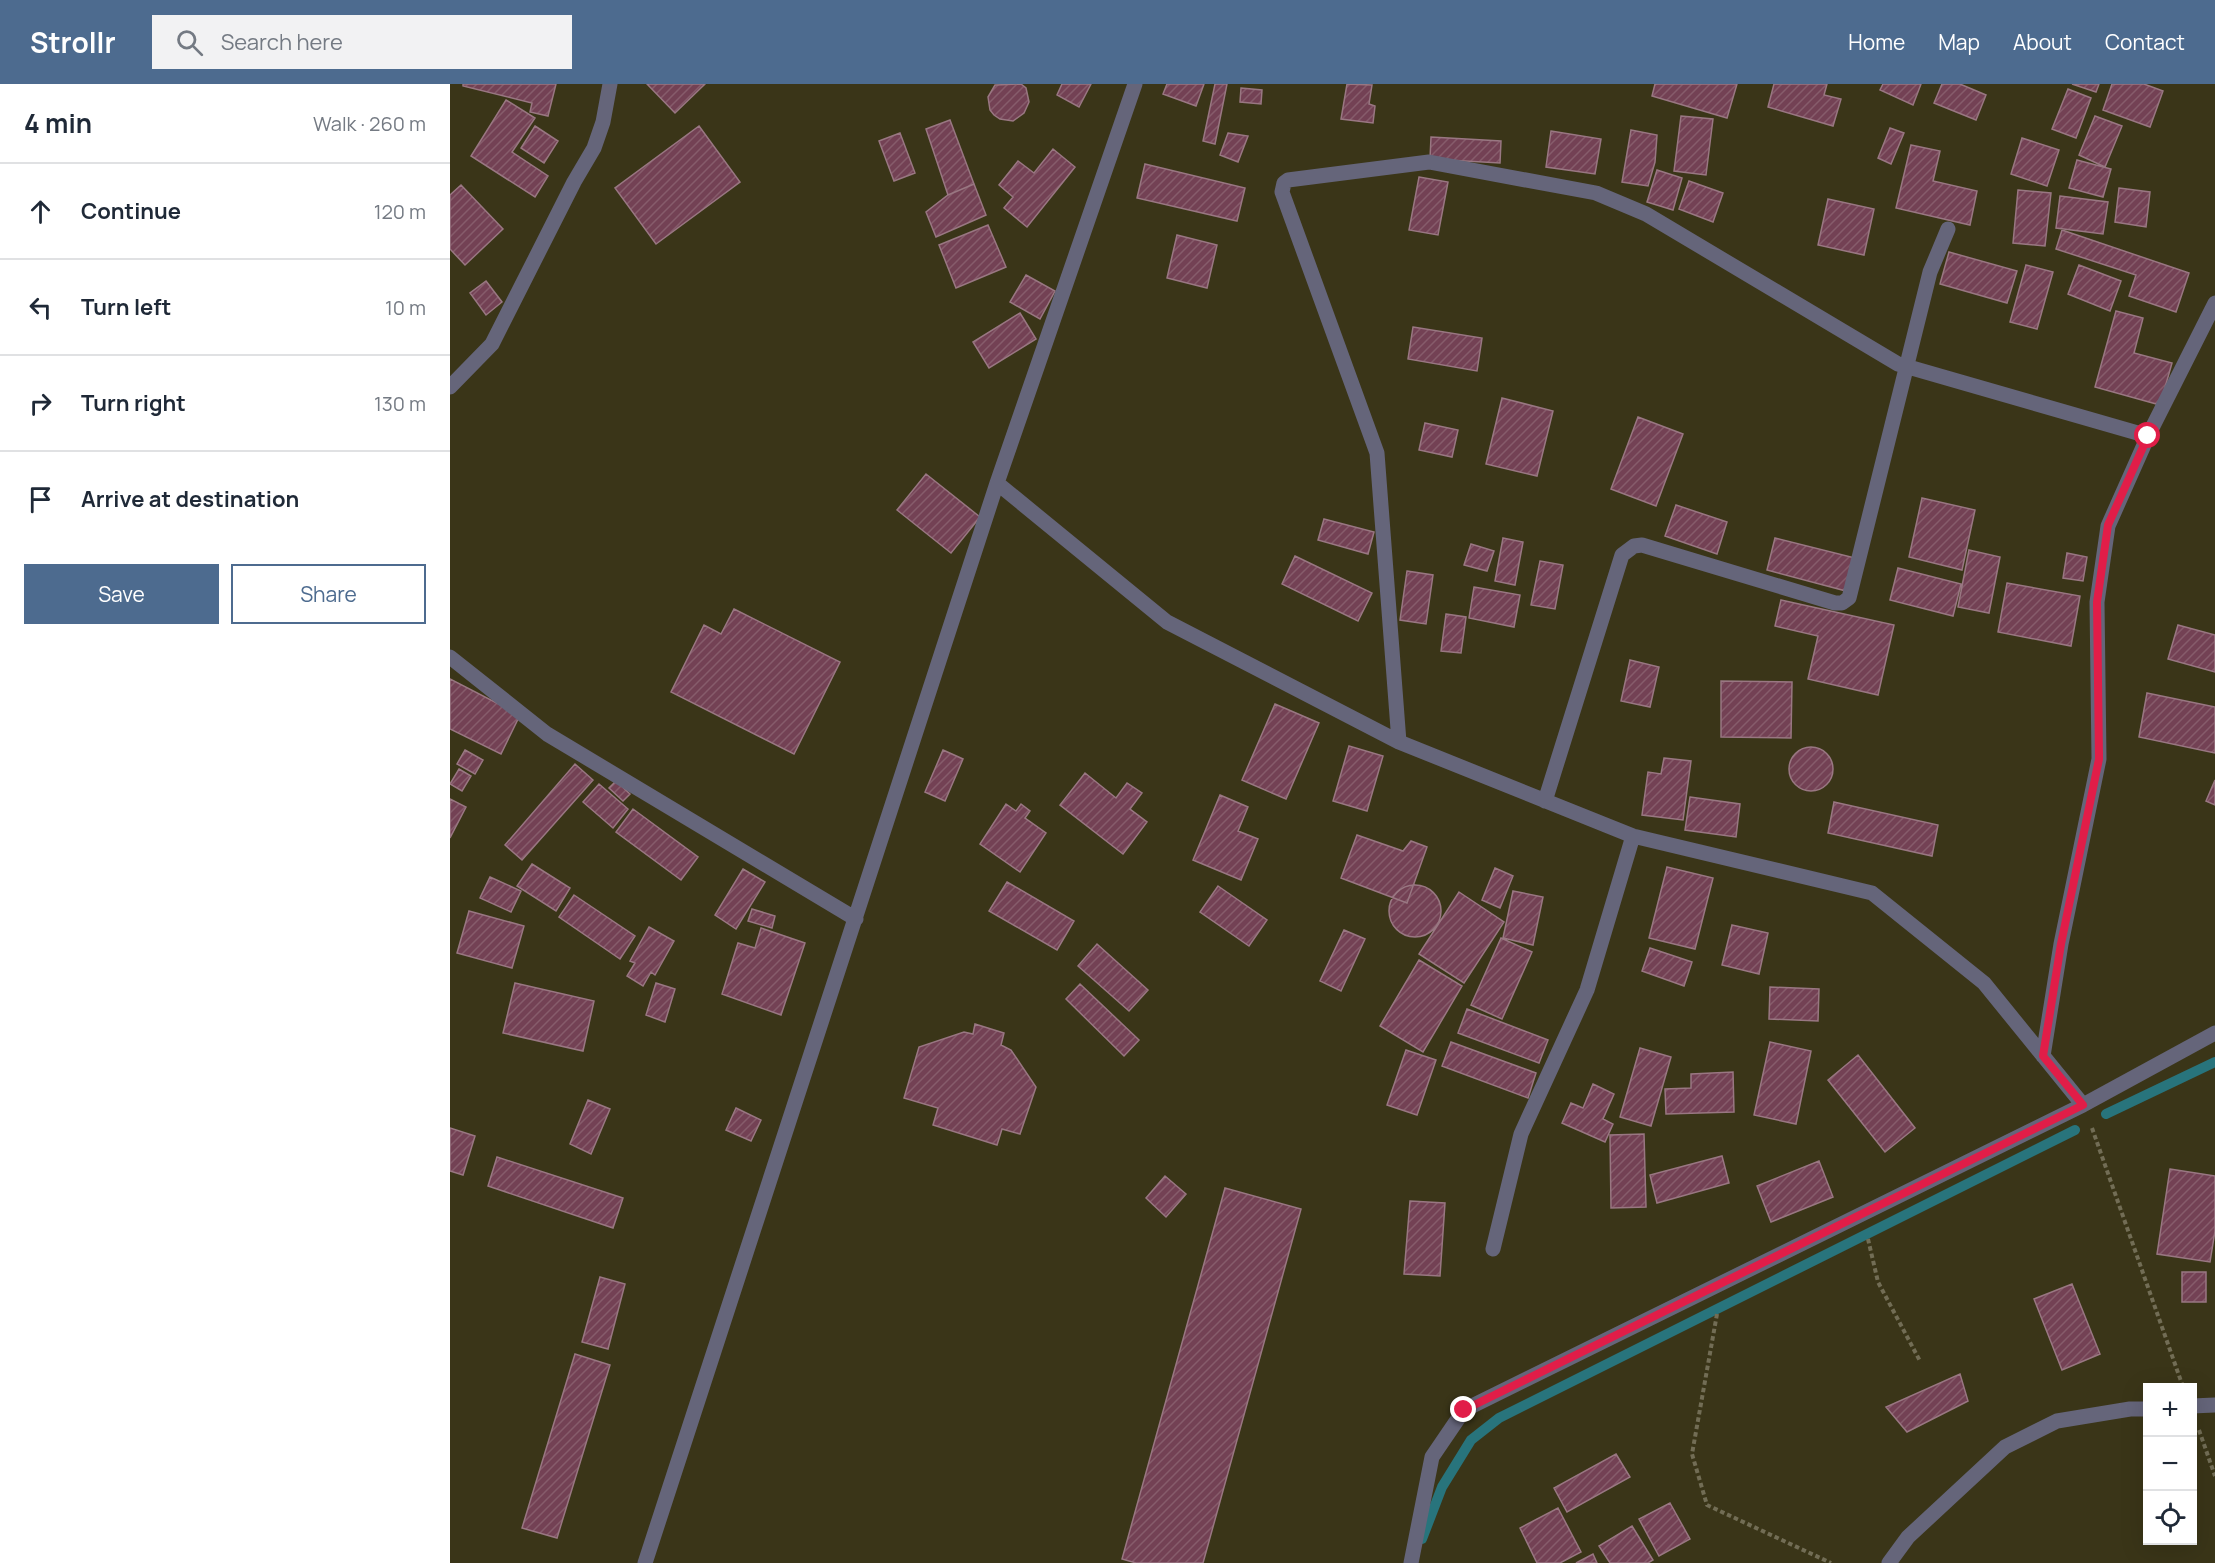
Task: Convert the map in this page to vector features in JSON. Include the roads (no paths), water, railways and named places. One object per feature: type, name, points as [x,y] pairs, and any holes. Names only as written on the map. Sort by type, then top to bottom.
[{"type":"street","points":[[450,387],[492,344],[574,182],[594,148],[603,122],[610,84]]},
{"type":"street","points":[[645,1563],[998,483],[1135,84]]},
{"type":"street","points":[[1399,742],[1377,453],[1282,192],[1284,183],[1288,180],[1429,162],[1596,193],[1646,214],[1898,364],[2148,436]]},
{"type":"street","points":[[1545,801],[1622,555],[1634,546],[1642,544],[1835,603],[1842,603],[1849,598],[1930,272],[1948,229]]},
{"type":"street","points":[[2043,1056],[2061,944],[2099,759],[2097,602],[2108,525],[2148,436],[2215,303]]},
{"type":"street","points":[[998,483],[1167,622],[1399,742],[1633,836],[1872,893],[1984,983],[2083,1105]]},
{"type":"street","points":[[450,657],[547,734],[856,918]]},
{"type":"street","points":[[1493,1249],[1521,1134],[1587,990],[1633,836]]},
{"type":"street","points":[[1411,1563],[1432,1457],[1464,1410],[2083,1105],[2215,1033]]},
{"type":"street","points":[[2197,1406],[2215,1405]]},
{"type":"street","points":[[1889,1563],[1908,1537],[2005,1447],[2057,1421],[2130,1408],[2143,1408]]},
{"type":"waterway","points":[[2106,1114],[2215,1062]]},
{"type":"waterway","points":[[1422,1539],[1442,1487],[1471,1440],[1499,1418],[2075,1130]]}]
